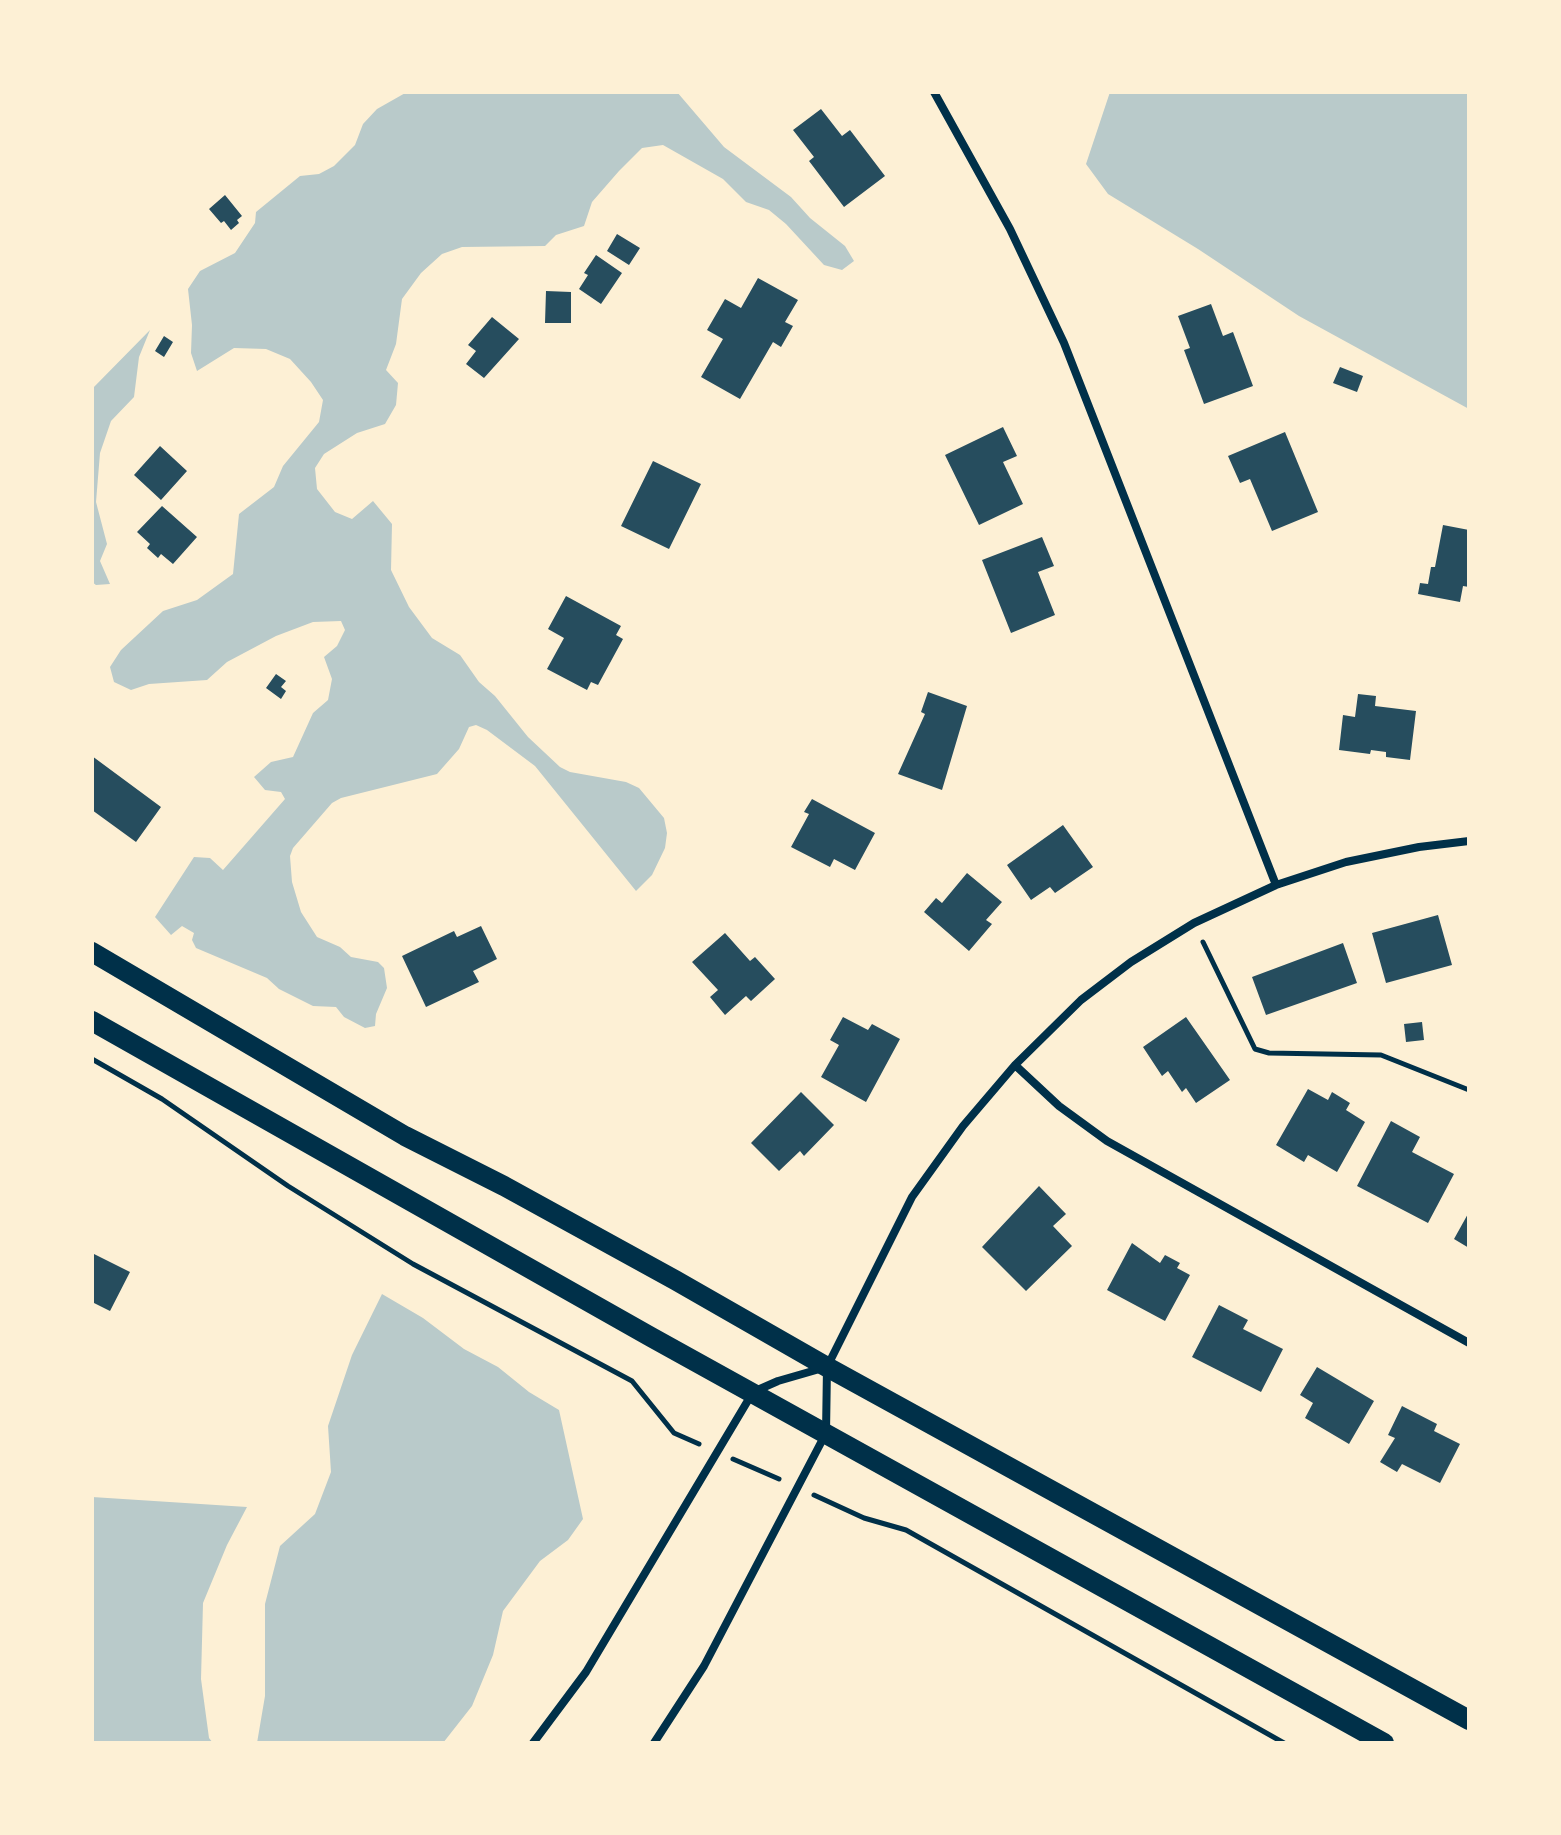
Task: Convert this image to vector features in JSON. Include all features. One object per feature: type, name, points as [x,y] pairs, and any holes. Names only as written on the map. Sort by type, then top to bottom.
[{"type":"main road","points":[[92,952],[405,1136],[636,1258],[827,1367],[1469,1720]]},
{"type":"main road","points":[[92,1021],[1384,1743]]},
{"type":"street","points":[[934,92],[1010,229],[1064,343],[1276,885]]},
{"type":"street","points":[[654,1743],[704,1666],[826,1433],[827,1367],[912,1197],[963,1126],[1015,1065],[1081,1000],[1131,962],[1194,923],[1276,885],[1346,862],[1419,847],[1469,841]]},
{"type":"street","points":[[1015,1065],[1059,1106],[1107,1141],[1469,1343]]},
{"type":"street","points":[[533,1743],[586,1672],[753,1392],[778,1381],[827,1367]]},
{"type":"path","points":[[1194,923],[1255,1049],[1269,1053],[1381,1055],[1469,1090]]},
{"type":"path","points":[[92,1059],[162,1099],[288,1186],[413,1264],[632,1381],[674,1433],[864,1518],[906,1530],[1284,1743]]},
{"type":"shaded area","points":[[407,92],[677,92],[724,147],[791,197],[810,218],[845,246],[854,261],[842,270],[824,265],[769,210],[746,202],[723,179],[663,145],[642,148],[619,171],[592,202],[584,226],[556,235],[545,246],[462,247],[442,254],[421,273],[402,299],[396,344],[386,370],[398,383],[396,405],[385,424],[357,433],[324,454],[315,468],[317,489],[335,512],[352,519],[373,501],[392,524],[391,570],[409,607],[432,638],[460,655],[479,682],[495,696],[528,737],[560,767],[570,772],[626,782],[639,788],[664,818],[667,833],[665,848],[652,875],[636,891],[535,766],[476,725],[469,727],[459,749],[437,774],[341,798],[332,803],[293,848],[290,856],[292,882],[301,912],[317,937],[340,947],[351,957],[378,962],[384,968],[387,988],[376,1014],[375,1026],[365,1028],[344,1017],[336,1007],[313,1006],[279,989],[267,978],[196,948],[192,940],[194,933],[182,926],[171,935],[155,917],[194,857],[210,858],[223,870],[285,799],[281,792],[265,790],[254,777],[271,762],[293,757],[313,713],[328,700],[332,679],[324,657],[337,646],[345,630],[341,621],[313,622],[276,636],[227,662],[207,680],[149,684],[131,690],[114,682],[110,667],[121,650],[163,611],[197,600],[233,574],[239,514],[274,487],[283,466],[319,422],[323,400],[290,359],[266,349],[234,348],[197,371],[191,353],[188,289],[200,271],[235,253],[255,223],[256,212],[300,176],[319,174],[334,166],[355,145],[363,124],[377,109]]},
{"type":"shaded area","points":[[1110,92],[1469,92],[1469,409],[1299,316],[1108,194],[1086,164]]},
{"type":"shaded area","points":[[150,330],[139,357],[134,397],[111,421],[100,453],[96,502],[107,544],[100,561],[110,584],[96,585],[92,582],[92,389]]},
{"type":"shaded area","points":[[382,1294],[423,1318],[464,1349],[498,1367],[529,1392],[559,1410],[583,1519],[568,1540],[540,1561],[503,1611],[493,1655],[472,1706],[443,1743],[257,1743],[265,1696],[265,1604],[280,1546],[315,1514],[331,1472],[328,1426],[352,1355]]},
{"type":"shaded area","points":[[92,1497],[247,1507],[203,1603],[201,1679],[209,1738],[213,1743],[92,1743]]},
{"type":"building","points":[[821,109],[842,136],[850,130],[885,176],[844,207],[809,161],[814,157],[793,130]]},
{"type":"building","points":[[225,195],[242,216],[231,230],[209,209]]},
{"type":"building","points":[[617,234],[640,248],[629,265],[607,251]]},
{"type":"building","points":[[596,255],[622,273],[601,304],[579,289],[588,275],[584,273]]},
{"type":"building","points":[[758,278],[798,300],[785,322],[793,326],[781,347],[773,342],[740,399],[701,377],[723,339],[707,330],[725,299],[741,308]]},
{"type":"building","points":[[546,291],[571,292],[571,323],[545,323]]},
{"type":"building","points":[[1211,304],[1223,336],[1233,332],[1253,386],[1204,404],[1184,350],[1190,348],[1178,316]]},
{"type":"building","points":[[492,317],[519,339],[484,378],[466,364],[476,351],[468,345]]},
{"type":"building","points":[[164,336],[173,342],[164,357],[155,351]]},
{"type":"building","points":[[1340,367],[1363,376],[1357,392],[1333,383]]},
{"type":"building","points":[[1003,427],[1017,456],[1003,462],[1023,504],[979,525],[945,455]]},
{"type":"building","points":[[1285,432],[1318,512],[1272,531],[1250,479],[1240,483],[1228,456]]},
{"type":"building","points":[[160,446],[187,471],[161,500],[134,475]]},
{"type":"building","points":[[653,461],[701,484],[669,549],[621,526]]},
{"type":"building","points":[[162,506],[197,537],[173,564],[161,554],[158,558],[147,548],[150,544],[137,532]]},
{"type":"building","points":[[1443,525],[1469,530],[1469,587],[1463,586],[1460,602],[1418,594],[1420,583],[1428,584],[1431,567],[1435,567]]},
{"type":"building","points":[[1042,537],[1054,566],[1038,572],[1055,615],[1011,633],[982,560]]},
{"type":"building","points":[[566,596],[621,626],[616,635],[623,639],[598,685],[591,682],[587,690],[547,669],[564,638],[548,629]]},
{"type":"building","points":[[276,674],[286,681],[281,687],[286,691],[281,699],[266,688]]},
{"type":"building","points":[[928,692],[967,706],[942,790],[898,774],[925,714],[921,712]]},
{"type":"building","points":[[1358,694],[1376,696],[1375,706],[1416,711],[1410,760],[1386,757],[1386,752],[1371,750],[1370,754],[1339,750],[1343,715],[1355,717]]},
{"type":"building","points":[[92,756],[161,807],[136,842],[92,810]]},
{"type":"building","points":[[812,799],[875,833],[855,870],[834,859],[830,867],[791,847],[809,814],[804,812]]},
{"type":"building","points":[[1063,825],[1093,867],[1055,893],[1050,887],[1031,900],[1007,865]]},
{"type":"building","points":[[967,873],[1002,902],[986,920],[992,924],[969,951],[924,912],[936,898],[942,903]]},
{"type":"building","points":[[1438,915],[1452,965],[1386,983],[1372,933]]},
{"type":"building","points":[[481,926],[497,959],[473,971],[479,982],[426,1007],[402,956],[454,931],[457,937]]},
{"type":"building","points":[[725,933],[750,961],[755,957],[775,979],[751,1001],[746,996],[725,1015],[710,997],[718,990],[692,962]]},
{"type":"building","points":[[1343,943],[1357,983],[1266,1015],[1252,977]]},
{"type":"building","points":[[843,1017],[868,1030],[872,1024],[900,1039],[866,1102],[821,1077],[839,1045],[830,1040]]},
{"type":"building","points":[[1186,1017],[1230,1080],[1196,1103],[1186,1088],[1182,1092],[1168,1071],[1162,1076],[1143,1047]]},
{"type":"building","points":[[1422,1022],[1424,1040],[1406,1042],[1404,1024]]},
{"type":"building","points":[[1308,1089],[1328,1100],[1332,1092],[1350,1103],[1346,1110],[1365,1122],[1337,1172],[1308,1155],[1304,1162],[1276,1145]]},
{"type":"building","points":[[801,1092],[834,1125],[804,1156],[800,1151],[779,1171],[751,1143]]},
{"type":"building","points":[[1391,1121],[1420,1137],[1412,1152],[1454,1174],[1428,1223],[1357,1186]]},
{"type":"building","points":[[1039,1186],[1066,1214],[1053,1226],[1072,1246],[1026,1291],[982,1247]]},
{"type":"building","points":[[1469,1212],[1469,1248],[1454,1239]]},
{"type":"building","points":[[1132,1243],[1160,1263],[1165,1255],[1180,1263],[1177,1268],[1190,1275],[1165,1321],[1107,1290]]},
{"type":"building","points":[[92,1253],[130,1272],[110,1311],[92,1302]]},
{"type":"building","points":[[1219,1305],[1248,1320],[1243,1329],[1283,1349],[1261,1392],[1192,1357]]},
{"type":"building","points":[[1317,1367],[1374,1401],[1349,1444],[1305,1418],[1313,1403],[1300,1395]]},
{"type":"building","points":[[1402,1406],[1437,1424],[1434,1431],[1460,1444],[1440,1483],[1402,1464],[1397,1472],[1380,1462],[1395,1438],[1388,1435]]}]
